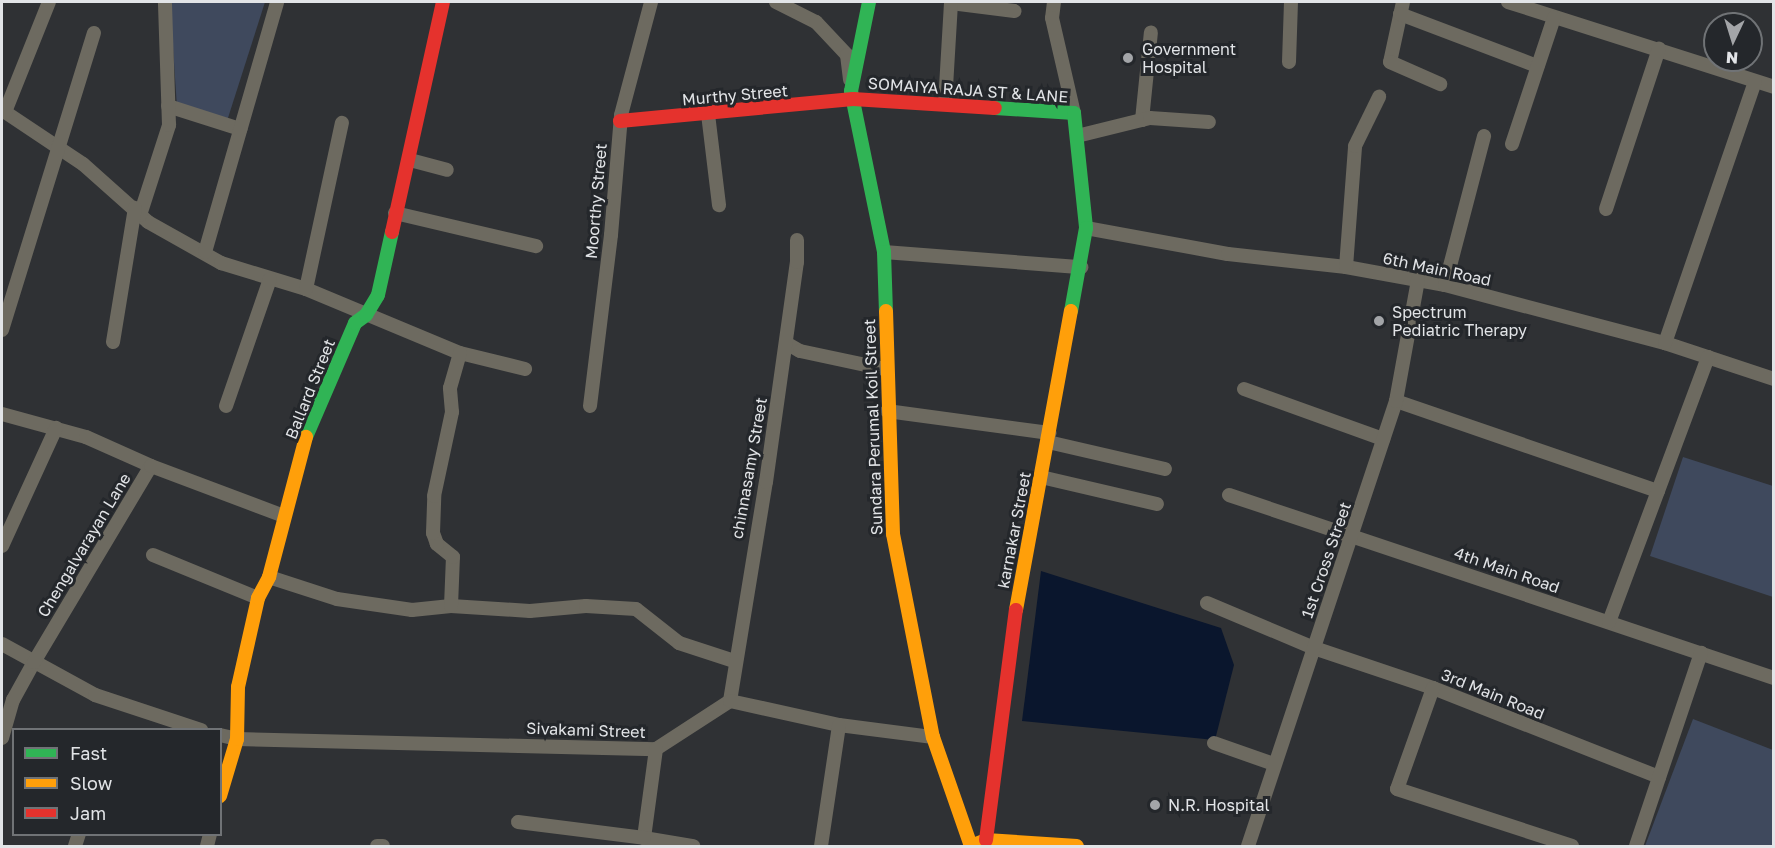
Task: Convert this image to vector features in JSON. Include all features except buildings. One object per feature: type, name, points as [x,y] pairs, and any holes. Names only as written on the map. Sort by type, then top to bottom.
[{"type":"street","points":[[49,2],[3,111],[57,145],[138,212],[174,238],[205,252],[221,264],[306,289],[460,353],[525,369]]},
{"type":"street","points":[[113,342],[138,212],[169,125],[165,2]]},
{"type":"street","points":[[205,252],[277,2]]},
{"type":"street","name":"Ballard Street","points":[[222,789],[237,739],[238,687],[258,597],[269,577],[305,439],[356,323],[366,315],[378,295],[395,213],[410,160],[443,2]]},
{"type":"street","name":"Moorthy Street","points":[[590,406],[611,235],[620,121],[651,2]]},
{"type":"street","points":[[776,2],[816,22],[847,56],[852,95]]},
{"type":"street","name":"Sundara Perumal Koil Street","points":[[869,2],[852,95],[884,252],[885,369],[892,534],[933,737],[971,846]]},
{"type":"street","points":[[945,104],[951,2],[1014,12]]},
{"type":"street","points":[[1054,2],[1052,18],[1074,112]]},
{"type":"street","points":[[1289,62],[1291,2]]},
{"type":"street","points":[[1508,2],[1773,87]]},
{"type":"street","points":[[1440,84],[1390,62],[1401,8],[1537,66]]},
{"type":"street","points":[[1512,144],[1554,18]]},
{"type":"street","points":[[1142,120],[1150,32]]},
{"type":"street","points":[[2,330],[57,145],[94,33]]},
{"type":"street","points":[[1606,209],[1659,49]]},
{"type":"street","points":[[1665,343],[1755,82]]},
{"type":"street","name":"Murthy Street","points":[[620,121],[708,114],[852,95]]},
{"type":"street","name":"SOMAIYA RAJA ST & LANE","points":[[852,95],[945,104],[1074,112],[1086,228]]},
{"type":"street","points":[[1346,267],[1355,146],[1374,114],[1378,97]]},
{"type":"street","points":[[168,106],[240,129]]},
{"type":"street","points":[[708,114],[719,205]]},
{"type":"street","points":[[1077,136],[1142,120],[1209,122]]},
{"type":"street","points":[[306,289],[342,123]]},
{"type":"street","points":[[1445,285],[1484,136]]},
{"type":"street","points":[[410,160],[447,170]]},
{"type":"street","points":[[395,213],[536,246]]},
{"type":"street","name":"6th Main Road","points":[[1086,228],[1228,254],[1346,267],[1445,285],[1665,343],[1773,379]]},
{"type":"street","name":"karnakar Street","points":[[986,840],[1014,622],[1081,267],[1086,228]]},
{"type":"street","name":"chinnasamy Street","points":[[730,701],[734,661],[786,343],[797,240]]},
{"type":"street","points":[[884,252],[1081,267]]},
{"type":"street","points":[[226,406],[270,279]]},
{"type":"street","name":"1st Cross Street","points":[[1248,846],[1396,401],[1418,280]]},
{"type":"street","points":[[786,343],[800,351],[885,369]]},
{"type":"street","points":[[451,606],[453,557],[437,544],[433,524],[434,496],[452,412],[450,388],[460,353]]},
{"type":"street","points":[[1609,622],[1708,357]]},
{"type":"street","points":[[1244,389],[1383,440]]},
{"type":"street","points":[[1396,401],[1658,492]]},
{"type":"street","points":[[887,411],[1049,437],[1165,469]]},
{"type":"street","points":[[2,414],[56,428],[151,466]]},
{"type":"street","points":[[2,546],[56,428]]},
{"type":"street","name":"Chengalvarayan Lane","points":[[2,738],[13,700],[151,466],[284,516]]},
{"type":"street","points":[[1041,477],[1157,504]]},
{"type":"street","name":"4th Main Road","points":[[1229,495],[1773,675]]},
{"type":"street","points":[[153,555],[258,597]]},
{"type":"street","points":[[269,577],[337,599],[412,610],[451,606],[530,611],[586,606],[636,609],[679,644],[734,661]]},
{"type":"street","name":"3rd Main Road","points":[[1207,603],[1314,648],[1433,688],[1659,777]]},
{"type":"street","points":[[2,644],[95,695],[198,728]]},
{"type":"street","points":[[1636,846],[1701,653]]},
{"type":"street","points":[[1433,688],[1397,789],[1572,846]]},
{"type":"street","points":[[730,701],[839,725],[933,737]]},
{"type":"street","name":"Sivakami Street","points":[[222,735],[237,739],[656,749],[730,701]]},
{"type":"street","points":[[822,846],[839,725]]},
{"type":"street","points":[[1215,743],[1274,764]]},
{"type":"street","points":[[644,838],[656,749]]},
{"type":"street","points":[[518,822],[693,846]]},
{"type":"street","points":[[971,846],[986,840],[1077,846]]},
{"type":"street","points":[[377,846],[383,846]]},
{"type":"shaded area","points":[[170,2],[265,2],[227,121],[177,107]]},
{"type":"shaded area","points":[[1683,457],[1773,486],[1773,597],[1650,556]]},
{"type":"shaded area","points":[[1041,571],[1221,628],[1234,665],[1215,740],[1022,721]]},
{"type":"shaded area","points":[[1693,719],[1773,750],[1773,846],[1645,846]]},
{"type":"traffic: fast","points":[[869,2],[851,91],[884,252],[886,311]]},
{"type":"traffic: fast","points":[[995,108],[1074,113],[1086,228],[1071,311]]},
{"type":"traffic: fast","points":[[306,437],[355,323],[366,315],[378,295],[392,232]]},
{"type":"traffic: slow","points":[[886,311],[893,534],[933,737],[971,846]]},
{"type":"traffic: slow","points":[[1016,610],[1071,311]]},
{"type":"traffic: slow","points":[[222,789],[237,739],[238,687],[258,598],[269,577],[306,437]]},
{"type":"traffic: slow","points":[[976,844],[986,840],[1077,846]]},
{"type":"traffic: jam","points":[[392,232],[443,2]]},
{"type":"traffic: jam","points":[[620,121],[853,99],[995,108]]},
{"type":"traffic: jam","points":[[986,840],[1016,610]]},
{"type":"place","name":"Government Hospital","points":[[1128,58]]},
{"type":"place","name":"Spectrum Pediatric Therapy","points":[[1379,321]]},
{"type":"place","name":"N.R. Hospital","points":[[1155,805]]}]
